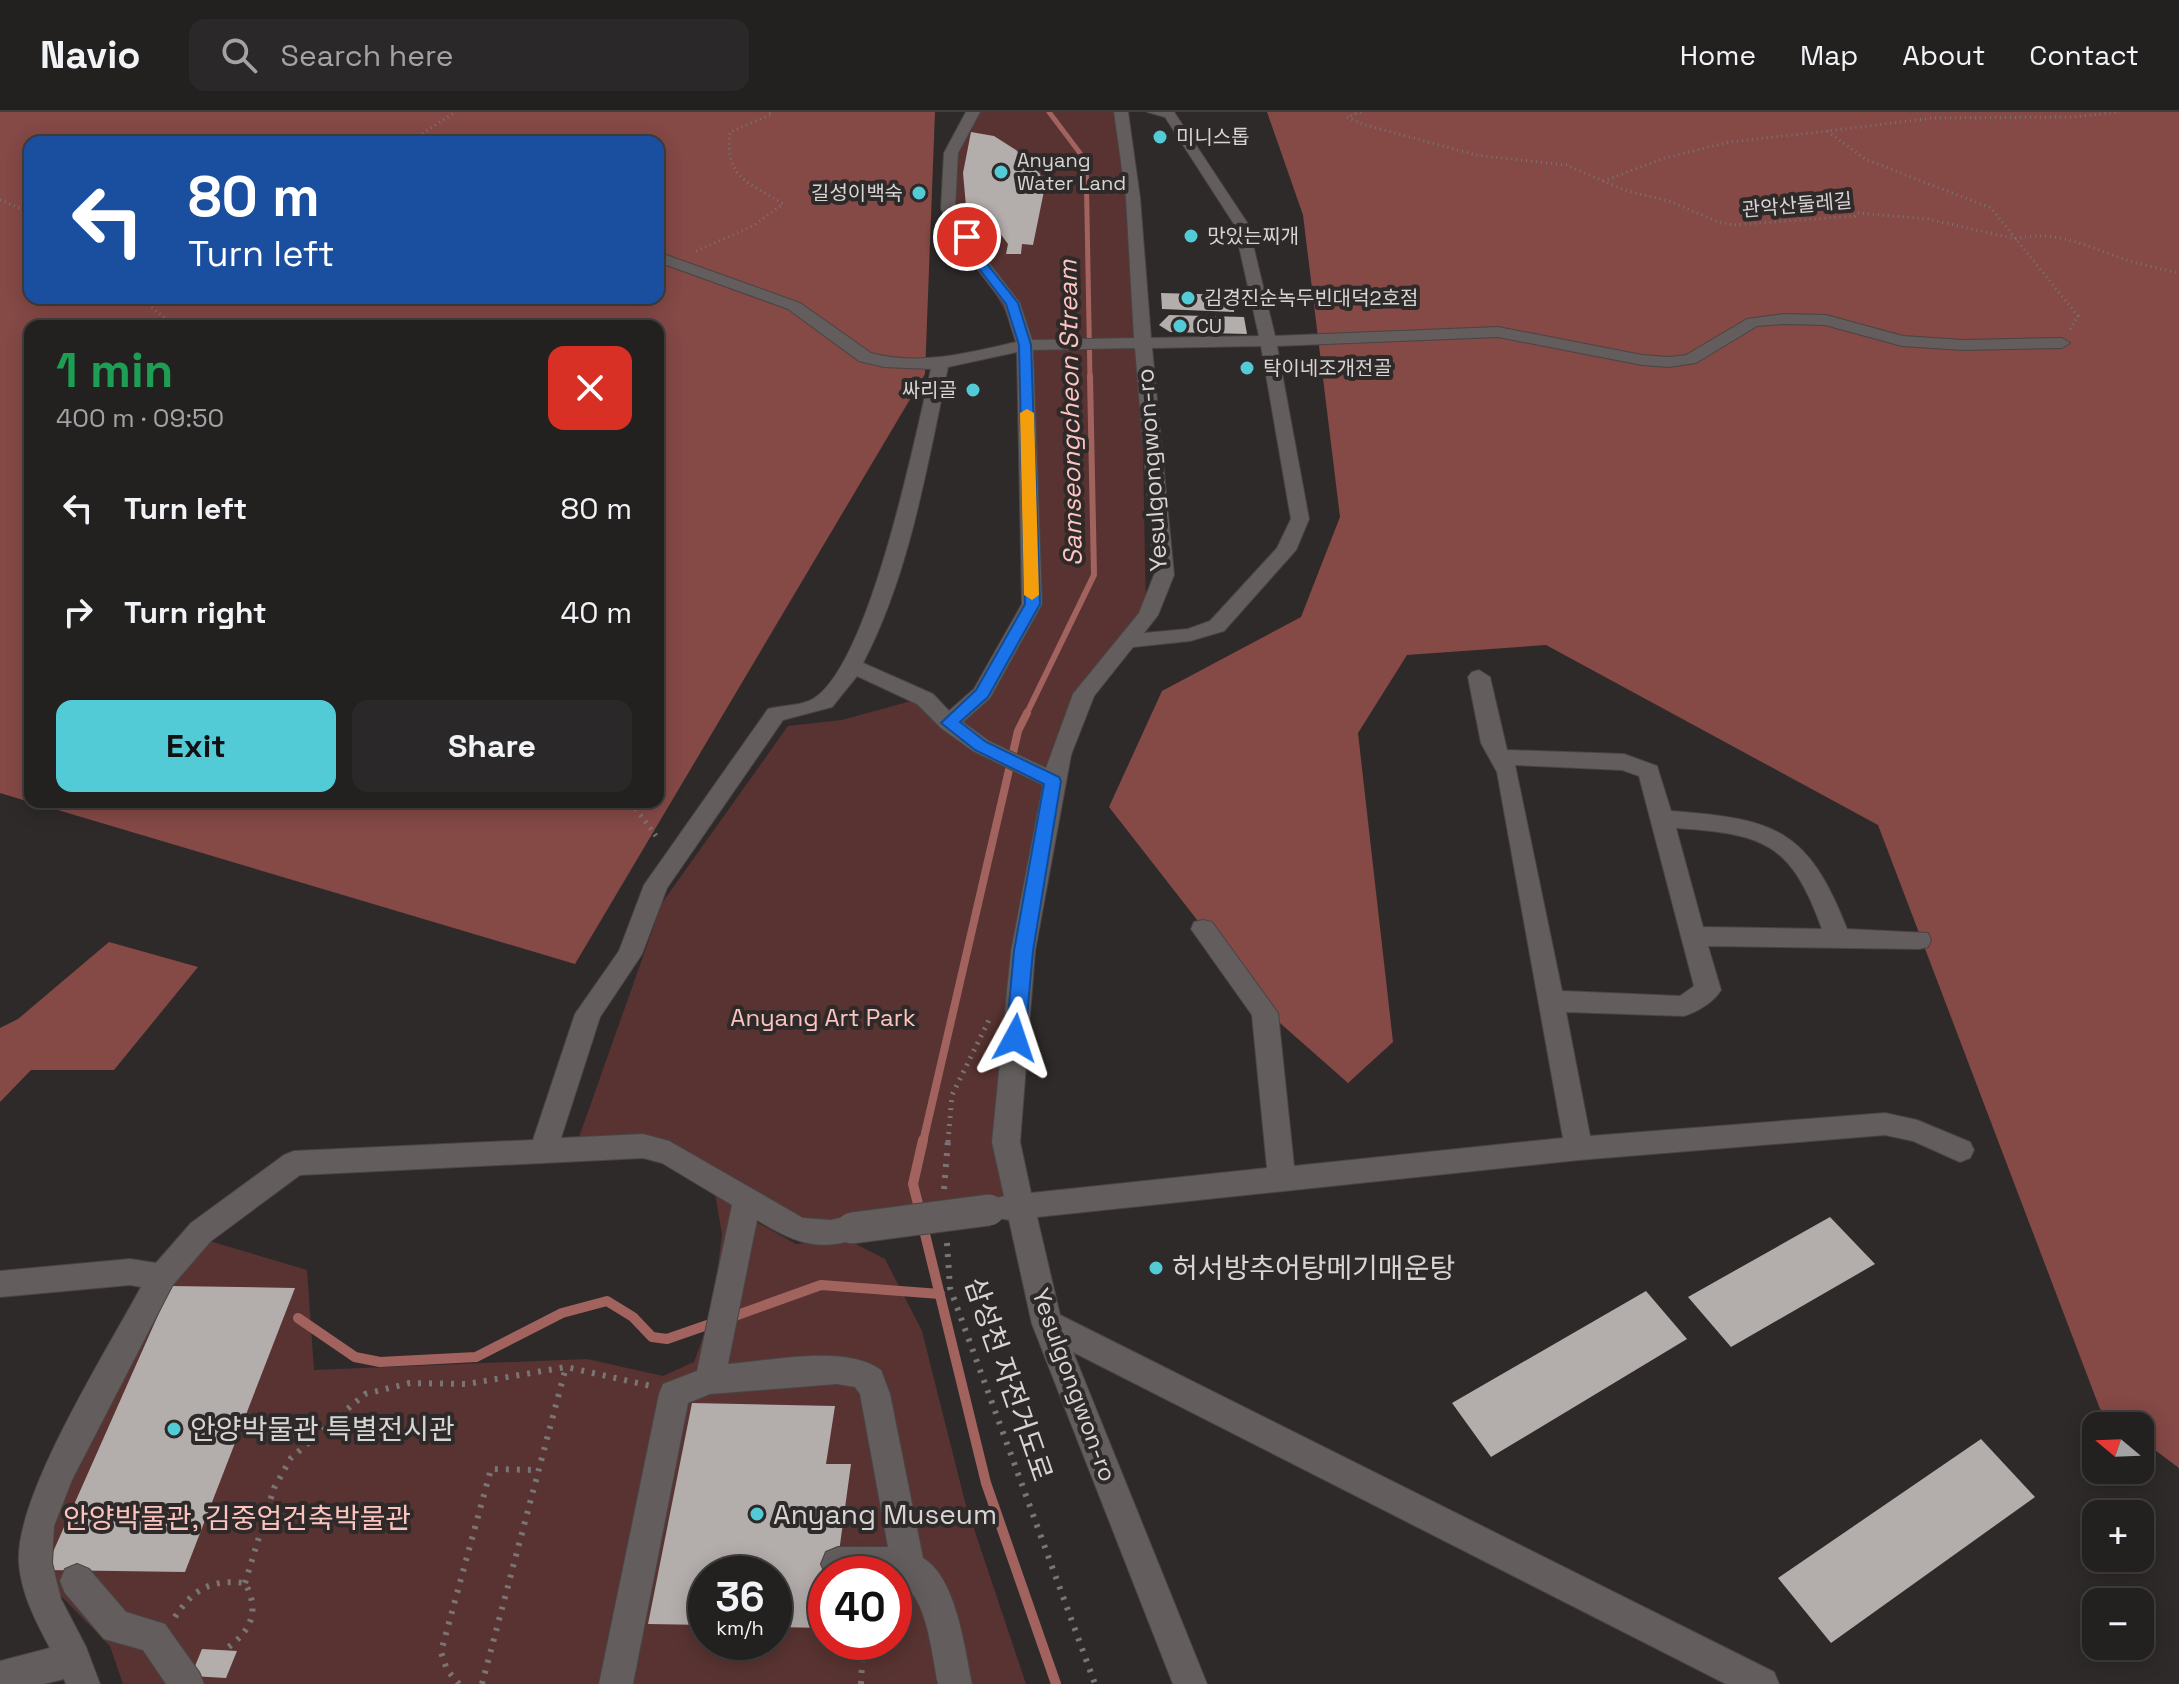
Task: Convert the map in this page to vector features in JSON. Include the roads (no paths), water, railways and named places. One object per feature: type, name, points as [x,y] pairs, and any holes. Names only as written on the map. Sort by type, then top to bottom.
[{"type":"street","points":[[949,723],[982,693],[1032,604],[1025,345],[1012,303],[983,266],[948,209],[951,153],[973,112]]},
{"type":"street","name":"Yesulgongwon-ro","points":[[1121,112],[1133,198],[1132,343],[1164,575],[1148,615],[1084,694],[1043,777],[1006,1142],[1047,1324],[1190,1684]]},
{"type":"street","points":[[1128,641],[1190,635],[1217,626],[1286,550],[1300,519],[1268,341],[1241,224],[1169,114],[1154,112]]},
{"type":"street","points":[[666,259],[794,306],[865,357],[884,362],[940,364],[1025,345],[1045,344],[1268,341],[1498,332],[1642,360],[1669,362],[1690,359],[1753,322],[1784,319],[1826,320],[1902,341],[1963,345],[2062,343]]},
{"type":"street","points":[[544,1149],[588,1014],[630,954],[656,885],[776,714],[824,702],[854,667],[906,518],[940,364]]},
{"type":"street","points":[[854,667],[925,699],[949,723],[981,746],[1043,777]]},
{"type":"street","points":[[1479,677],[1492,743],[1508,772],[1579,1148]]},
{"type":"street","points":[[1501,757],[1624,762],[1649,771],[1708,990],[1684,1006],[1551,1001]]},
{"type":"street","points":[[1664,819],[1740,826],[1795,853],[1814,879],[1838,938]]},
{"type":"street","points":[[1203,929],[1265,1013],[1282,1179]]},
{"type":"street","points":[[1694,936],[1919,940]]},
{"type":"street","points":[[0,1678],[79,1671],[45,1604],[35,1563],[38,1526],[59,1472],[162,1277],[201,1232],[294,1163],[643,1146],[669,1153],[798,1230],[831,1233],[1019,1206],[1579,1148],[1885,1124],[1917,1131],[1960,1150]]},
{"type":"street","points":[[710,1380],[734,1275],[747,1199]]},
{"type":"street","points":[[0,1284],[130,1272],[162,1277]]},
{"type":"street","points":[[1047,1324],[1762,1684]]},
{"type":"street","points":[[616,1684],[674,1394],[710,1380],[837,1370],[852,1371],[870,1380],[906,1556]]},
{"type":"street","points":[[912,1570],[922,1577],[936,1601],[955,1684]]},
{"type":"street","points":[[77,1581],[116,1627],[153,1636],[187,1684]]},
{"type":"waterway","name":"Samseongcheon Stream","points":[[1049,112],[1086,161],[1090,378]]},
{"type":"waterway","name":"Samseongcheon Stream","points":[[1026,715],[1094,575],[1090,376]]},
{"type":"waterway","name":"Samseongcheon Stream","points":[[923,1142],[1018,731],[1026,715]]},
{"type":"waterway","name":"Samseongcheon Stream","points":[[920,1212],[913,1184],[923,1140]]},
{"type":"waterway","name":"Samseongcheon Stream","points":[[923,1226],[940,1294]]},
{"type":"waterway","points":[[729,1318],[821,1285],[940,1294]]},
{"type":"waterway","name":"Samseongcheon Stream","points":[[940,1294],[986,1483],[1056,1684]]},
{"type":"waterway","points":[[298,1318],[355,1357],[380,1362],[476,1357],[562,1313],[607,1301],[633,1317],[652,1337],[667,1339],[716,1322]]},
{"type":"place","name":"미니스톱","points":[[1160,137]]},
{"type":"place","name":"Anyang Water Land","points":[[1001,172]]},
{"type":"place","name":"길성이백숙","points":[[919,193]]},
{"type":"place","name":"맛있는찌개","points":[[1191,236]]},
{"type":"place","name":"김경진순녹두빈대덕2호점","points":[[1188,298]]},
{"type":"place","name":"CU","points":[[1180,326]]},
{"type":"place","name":"탁이네조개전골","points":[[1247,368]]},
{"type":"place","name":"싸리골","points":[[973,390]]},
{"type":"place","name":"허서방추어탕메기매운탕","points":[[1156,1268]]},
{"type":"place","name":"안양박물관 특별전시관","points":[[174,1429]]},
{"type":"place","name":"Anyang Museum","points":[[757,1514]]},
{"type":"park label","name":"Anyang Art Park","points":[[823,1018]]},
{"type":"park label","name":"안양박물관, 김중업건축박물관","points":[[237,1518]]}]
